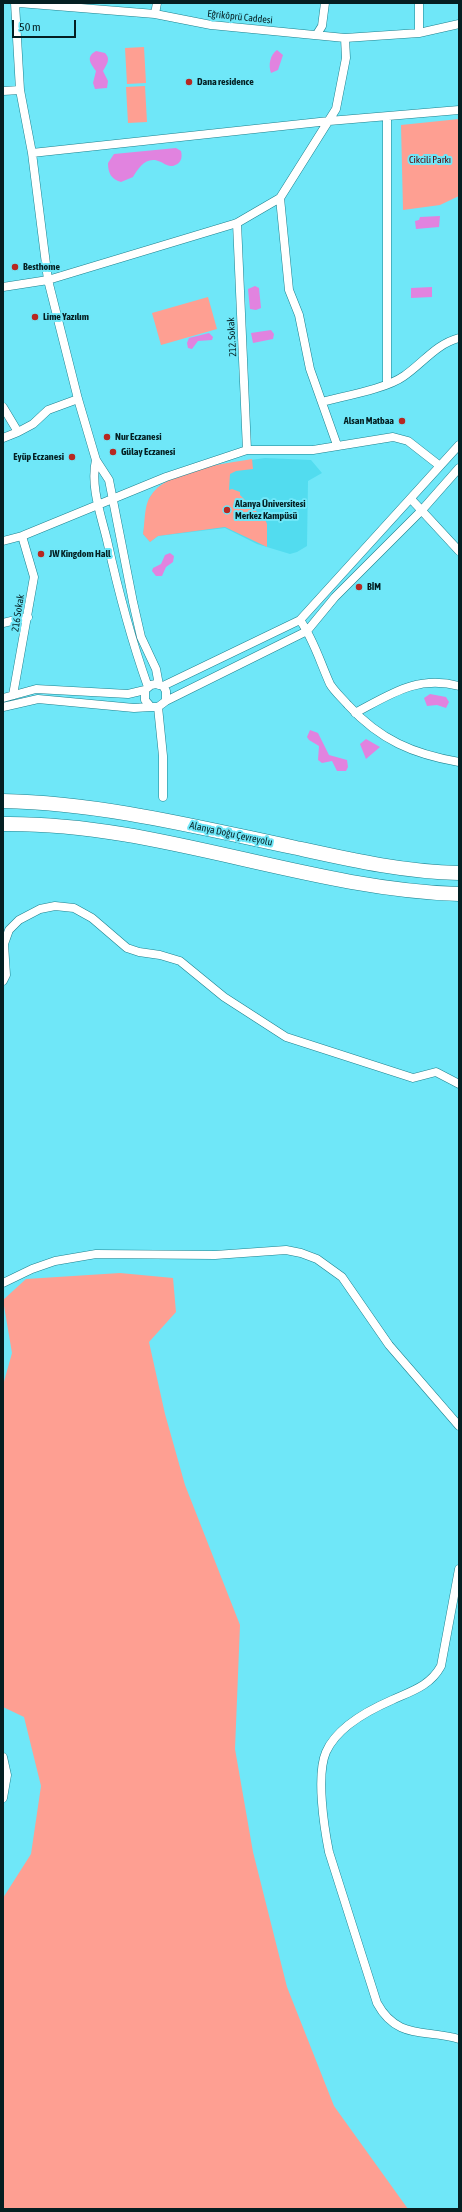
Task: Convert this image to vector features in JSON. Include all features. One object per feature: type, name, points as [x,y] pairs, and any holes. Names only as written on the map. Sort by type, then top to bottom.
[{"type":"highway","name":"Alanya Doğu Çevreyolu","points":[[3,802],[43,802],[133,814],[403,869],[459,873]]},
{"type":"highway","points":[[3,824],[43,826],[113,833],[349,882],[404,891],[459,894]]},
{"type":"street","points":[[15,3],[20,90],[32,153],[48,280],[78,399],[96,460],[109,480],[133,602],[142,637],[161,686],[167,694],[166,701]]},
{"type":"street","name":"Eğriköprü Caddesi","points":[[19,3],[155,14],[211,24],[345,38],[419,33],[459,24]]},
{"type":"street","points":[[155,14],[157,3]]},
{"type":"street","points":[[317,34],[322,26],[325,3]]},
{"type":"street","points":[[419,3],[419,33]]},
{"type":"street","points":[[3,287],[48,280],[237,223],[280,198],[336,109],[346,58],[345,38]]},
{"type":"street","points":[[3,91],[20,90]]},
{"type":"street","points":[[32,153],[329,121],[387,118],[459,110]]},
{"type":"street","points":[[387,118],[387,384]]},
{"type":"street","points":[[280,198],[289,290],[299,315],[310,369],[337,445]]},
{"type":"street","name":"212. Sokak","points":[[237,223],[248,450]]},
{"type":"street","points":[[322,402],[387,384],[404,377],[447,342],[459,338]]},
{"type":"street","points":[[3,438],[33,424],[48,410],[78,399]]},
{"type":"street","points":[[3,407],[18,432]]},
{"type":"street","points":[[3,541],[22,536],[98,503],[113,500],[166,477],[248,450],[313,450],[377,438],[401,438],[408,441],[440,466]]},
{"type":"street","points":[[3,698],[36,689],[120,695],[147,689],[154,684],[161,686],[300,620],[459,445]]},
{"type":"street","points":[[96,460],[93,473],[98,503],[132,640],[147,689],[145,700],[155,707],[163,756],[164,797]]},
{"type":"street","points":[[3,707],[38,699],[134,708],[155,707],[307,631],[335,597],[422,510],[459,468]]},
{"type":"street","points":[[411,499],[459,551]]},
{"type":"street","name":"216 Sokak","points":[[13,695],[34,577],[22,536]]},
{"type":"street","points":[[3,623],[28,617]]},
{"type":"street","points":[[300,620],[307,631],[331,686],[374,730],[396,744],[431,757],[459,762]]},
{"type":"street","points":[[356,713],[402,688],[422,683],[441,682],[459,686]]},
{"type":"street","points":[[3,981],[6,975],[4,944],[9,930],[19,920],[40,909],[54,906],[74,908],[92,918],[127,948],[139,952],[160,955],[180,962],[224,997],[286,1037],[413,1078],[436,1072],[459,1084]]},
{"type":"street","points":[[3,1283],[32,1269],[55,1261],[96,1254],[215,1255],[286,1250],[301,1252],[322,1262],[342,1277],[388,1345],[459,1426]]},
{"type":"street","points":[[459,1569],[441,1666],[436,1674],[422,1687],[379,1706],[348,1726],[335,1738],[326,1751],[322,1766],[324,1828],[329,1852],[377,2003],[388,2019],[406,2030],[459,2040]]},
{"type":"street","points":[[3,1757],[7,1775],[3,1798]]},
{"type":"shaded area","points":[[277,50],[283,55],[278,70],[271,73],[270,60]]},
{"type":"shaded area","points":[[96,51],[105,53],[108,57],[108,62],[103,71],[108,81],[107,88],[95,89],[93,83],[96,71],[90,61],[90,58]]},
{"type":"shaded area","points":[[176,148],[181,151],[182,156],[180,161],[173,166],[169,166],[156,160],[148,161],[138,169],[133,177],[121,182],[112,177],[109,173],[108,163],[114,154]]},
{"type":"shaded area","points":[[440,216],[439,227],[416,229],[415,221],[419,220],[420,217]]},
{"type":"shaded area","points":[[255,286],[259,288],[261,308],[256,310],[250,309],[248,289]]},
{"type":"shaded area","points":[[432,287],[432,297],[411,298],[411,288]]},
{"type":"shaded area","points":[[271,330],[274,334],[273,339],[253,343],[251,333]]},
{"type":"shaded area","points":[[209,333],[213,337],[212,340],[198,341],[192,349],[188,348],[187,343],[189,338]]},
{"type":"shaded area","name":"Alanya Üniversitesi Merkez Kampüsü","points":[[265,458],[311,460],[322,473],[308,481],[307,546],[290,554],[257,544],[225,528],[158,536],[150,542],[143,534],[149,498],[160,485],[209,466]]},
{"type":"shaded area","points":[[170,553],[174,556],[173,562],[166,567],[162,576],[156,576],[152,571],[153,568],[161,564],[165,555]]},
{"type":"shaded area","points":[[430,694],[446,697],[449,702],[446,708],[437,705],[427,706],[424,698]]},
{"type":"shaded area","points":[[310,730],[318,733],[329,755],[347,760],[348,767],[346,771],[337,771],[332,761],[322,763],[318,760],[319,746],[307,737]]},
{"type":"shaded area","points":[[366,739],[380,747],[366,759],[360,744]]},
{"type":"green space","points":[[144,47],[146,83],[127,84],[125,48]]},
{"type":"green space","points":[[145,86],[147,122],[128,123],[126,87]]},
{"type":"green space","name":"Cikcili Parkı","points":[[459,119],[459,196],[440,205],[403,210],[401,125]]},
{"type":"green space","points":[[208,297],[217,329],[161,345],[152,313]]},
{"type":"green space","points":[[252,459],[253,469],[236,471],[230,474],[229,490],[232,489],[240,492],[240,495],[257,512],[263,514],[267,524],[267,547],[225,527],[158,536],[150,542],[143,534],[148,501],[158,488],[168,480],[181,474],[211,466]]},
{"type":"green space","points":[[120,1273],[173,1278],[176,1312],[149,1342],[165,1414],[185,1485],[240,1625],[235,1749],[253,1852],[287,1987],[334,2106],[408,2209],[3,2209],[3,1898],[31,1854],[41,1786],[24,1717],[3,1707],[3,1385],[12,1353],[3,1300],[26,1279]]},
{"type":"place","name":"Dana residence","points":[[189,82]]},
{"type":"place","name":"Besthome","points":[[15,267]]},
{"type":"place","name":"Lime Yazılım","points":[[35,317]]},
{"type":"place","name":"Alsan Matbaa","points":[[402,421]]},
{"type":"place","name":"Nur Eczanesi","points":[[107,437]]},
{"type":"place","name":"Gülay Eczanesi","points":[[113,452]]},
{"type":"place","name":"Eyüp Eczanesi","points":[[72,457]]},
{"type":"place","name":"Alanya Üniversitesi Merkez Kampüsü","points":[[227,510]]},
{"type":"place","name":"JW Kingdom Hall","points":[[41,554]]},
{"type":"place","name":"BİM","points":[[359,587]]}]
